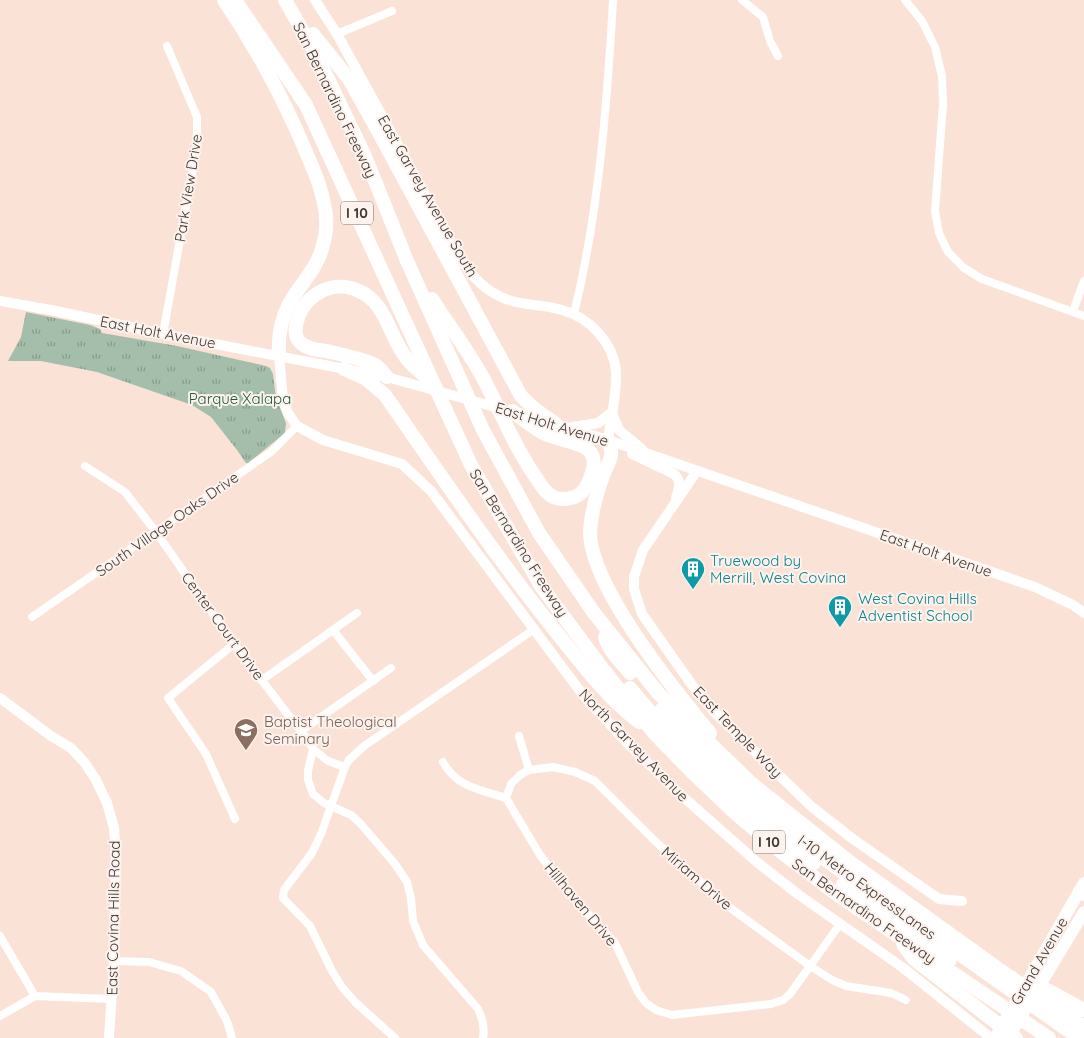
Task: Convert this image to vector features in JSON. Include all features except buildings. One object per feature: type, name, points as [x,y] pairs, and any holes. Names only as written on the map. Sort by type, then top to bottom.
[{"type":"highway","points":[[224,0],[239,22],[289,113],[316,174],[324,202],[326,216],[323,246],[316,265],[286,310],[278,340],[279,356]]},
{"type":"highway","name":"San Bernardino Freeway","points":[[235,0],[306,105],[471,466],[541,586],[579,638],[654,733],[736,814],[785,855],[896,936],[1012,991],[1035,1007],[1084,1027]]},
{"type":"highway","points":[[285,0],[349,79],[521,396],[536,410],[562,426]]},
{"type":"highway","name":"San Bernardino Freeway","points":[[285,0],[317,56],[365,156],[407,261],[483,430],[539,533],[594,613],[659,694],[752,784],[852,863],[997,968],[1012,991]]},
{"type":"highway","points":[[407,261],[481,375],[529,468],[550,496],[558,499],[571,499],[582,493],[588,484],[595,463],[593,453],[584,446],[544,433],[512,411]]},
{"type":"highway","points":[[388,377],[376,365],[345,355],[310,348],[300,343],[296,335],[298,319],[303,308],[316,294],[329,288],[345,287],[360,291],[374,301],[406,358],[433,385]]},
{"type":"highway","points":[[344,369],[366,379],[385,395],[535,605],[578,659],[624,710],[654,733]]},
{"type":"highway","points":[[614,442],[591,513],[590,535],[596,563],[612,596],[673,687],[752,784]]},
{"type":"highway","name":"I-10 Metro ExpressLanes","points":[[601,622],[606,642],[638,683],[675,724],[756,802],[845,874],[1012,991]]},
{"type":"highway","name":"I-10 Metro ExpressLanes","points":[[579,638],[598,648],[640,700],[678,741],[716,779],[769,827],[889,918],[1012,991]]},
{"type":"highway","points":[[896,936],[914,960],[1016,1038]]},
{"type":"highway","points":[[1012,991],[1079,1038]]},
{"type":"highway","points":[[1035,1007],[1084,1010]]},
{"type":"highway","points":[[1035,1007],[1063,1038]]},
{"type":"highway","name":"San Bernardino Freeway","points":[[1035,1007],[1049,1038]]},
{"type":"main road","name":"Grand Avenue","points":[[990,1036],[1083,890]]},
{"type":"main road","name":"Grand Avenue","points":[[1008,1038],[1084,912]]},
{"type":"street","name":"East Garvey Avenue South","points":[[315,0],[337,34],[459,256],[474,278],[484,287],[506,299],[563,310],[574,314],[596,330],[606,342],[616,372],[612,412],[614,442]]},
{"type":"street","points":[[574,314],[582,279],[599,170],[608,82],[613,0]]},
{"type":"street","points":[[742,0],[764,17],[770,41],[778,56]]},
{"type":"street","points":[[905,0],[922,21],[935,47],[942,76],[944,105],[935,210],[939,233],[948,252],[964,268],[982,279],[1073,310],[1084,316]]},
{"type":"street","points":[[337,34],[392,11]]},
{"type":"street","name":"Park View Drive","points":[[163,334],[197,145],[197,117],[167,46]]},
{"type":"street","points":[[1073,310],[1084,281]]},
{"type":"street","name":"East Holt Avenue","points":[[0,301],[388,377],[512,411],[614,442],[1035,586],[1073,605],[1084,613]]},
{"type":"street","points":[[279,356],[283,400],[288,413],[297,426]]},
{"type":"street","points":[[562,426],[598,423],[612,412],[619,430],[648,454]]},
{"type":"street","name":"South Village Oaks Drive","points":[[32,617],[271,452],[297,426]]},
{"type":"street","name":"North Garvey Avenue","points":[[297,426],[323,440],[402,464],[431,491],[583,696],[631,747],[681,795],[798,895],[902,967],[990,1036]]},
{"type":"street","points":[[614,442],[632,454],[678,477],[680,483],[675,504]]},
{"type":"street","name":"Center Court Drive","points":[[85,466],[125,492],[156,532],[234,644],[313,748],[328,762],[345,767]]},
{"type":"street","name":"East Temple Way","points":[[697,471],[643,550],[634,577],[634,589],[642,614],[660,642],[714,712],[812,808],[865,848],[939,899],[962,901]]},
{"type":"street","points":[[262,680],[356,614]]},
{"type":"street","points":[[333,630],[373,681]]},
{"type":"street","points":[[395,1038],[355,1002],[342,987],[310,926],[283,898],[284,890],[312,853],[322,834],[328,805],[349,760],[364,746],[533,630]]},
{"type":"street","points":[[234,644],[168,698],[206,754],[235,819]]},
{"type":"street","points":[[301,731],[391,668]]},
{"type":"street","name":"East Covina Hills Road","points":[[0,698],[51,736],[71,748],[85,763],[107,803],[114,828],[116,856],[110,1038]]},
{"type":"street","points":[[443,762],[448,772],[458,781],[475,789],[506,798],[511,784],[520,774],[528,770],[519,736]]},
{"type":"street","points":[[313,748],[308,780],[314,794],[328,805],[351,815],[360,823],[383,849],[407,882],[411,898],[413,922],[423,944],[478,1009],[483,1018],[483,1038]]},
{"type":"street","name":"Miriam Drive","points":[[528,770],[553,768],[575,772],[595,781],[656,842],[728,907],[810,966],[832,980],[846,986],[891,993],[906,1000]]},
{"type":"street","name":"Hillhaven Drive","points":[[506,798],[540,855],[569,893],[615,943],[638,992],[646,1003],[656,1010],[672,1015],[771,1004],[783,1000],[790,994],[840,924]]},
{"type":"street","points":[[0,936],[35,996]]},
{"type":"street","points":[[114,961],[149,962],[181,970],[211,992],[227,1021],[232,1038]]},
{"type":"street","points":[[0,1016],[35,996],[111,998]]},
{"type":"green space","name":"Parque Xalapa","points":[[26,312],[90,325],[100,329],[102,333],[177,346],[266,366],[270,368],[273,374],[276,398],[286,423],[285,433],[246,463],[211,417],[192,405],[97,372],[41,361],[8,361],[21,337]]},
{"type":"place","name":"Truewood by Merrill, West Covina","points":[[693,590]]},
{"type":"place","name":"West Covina Hills Adventist School","points":[[840,628]]},
{"type":"place","name":"Baptist Theological Seminary","points":[[246,751]]}]
